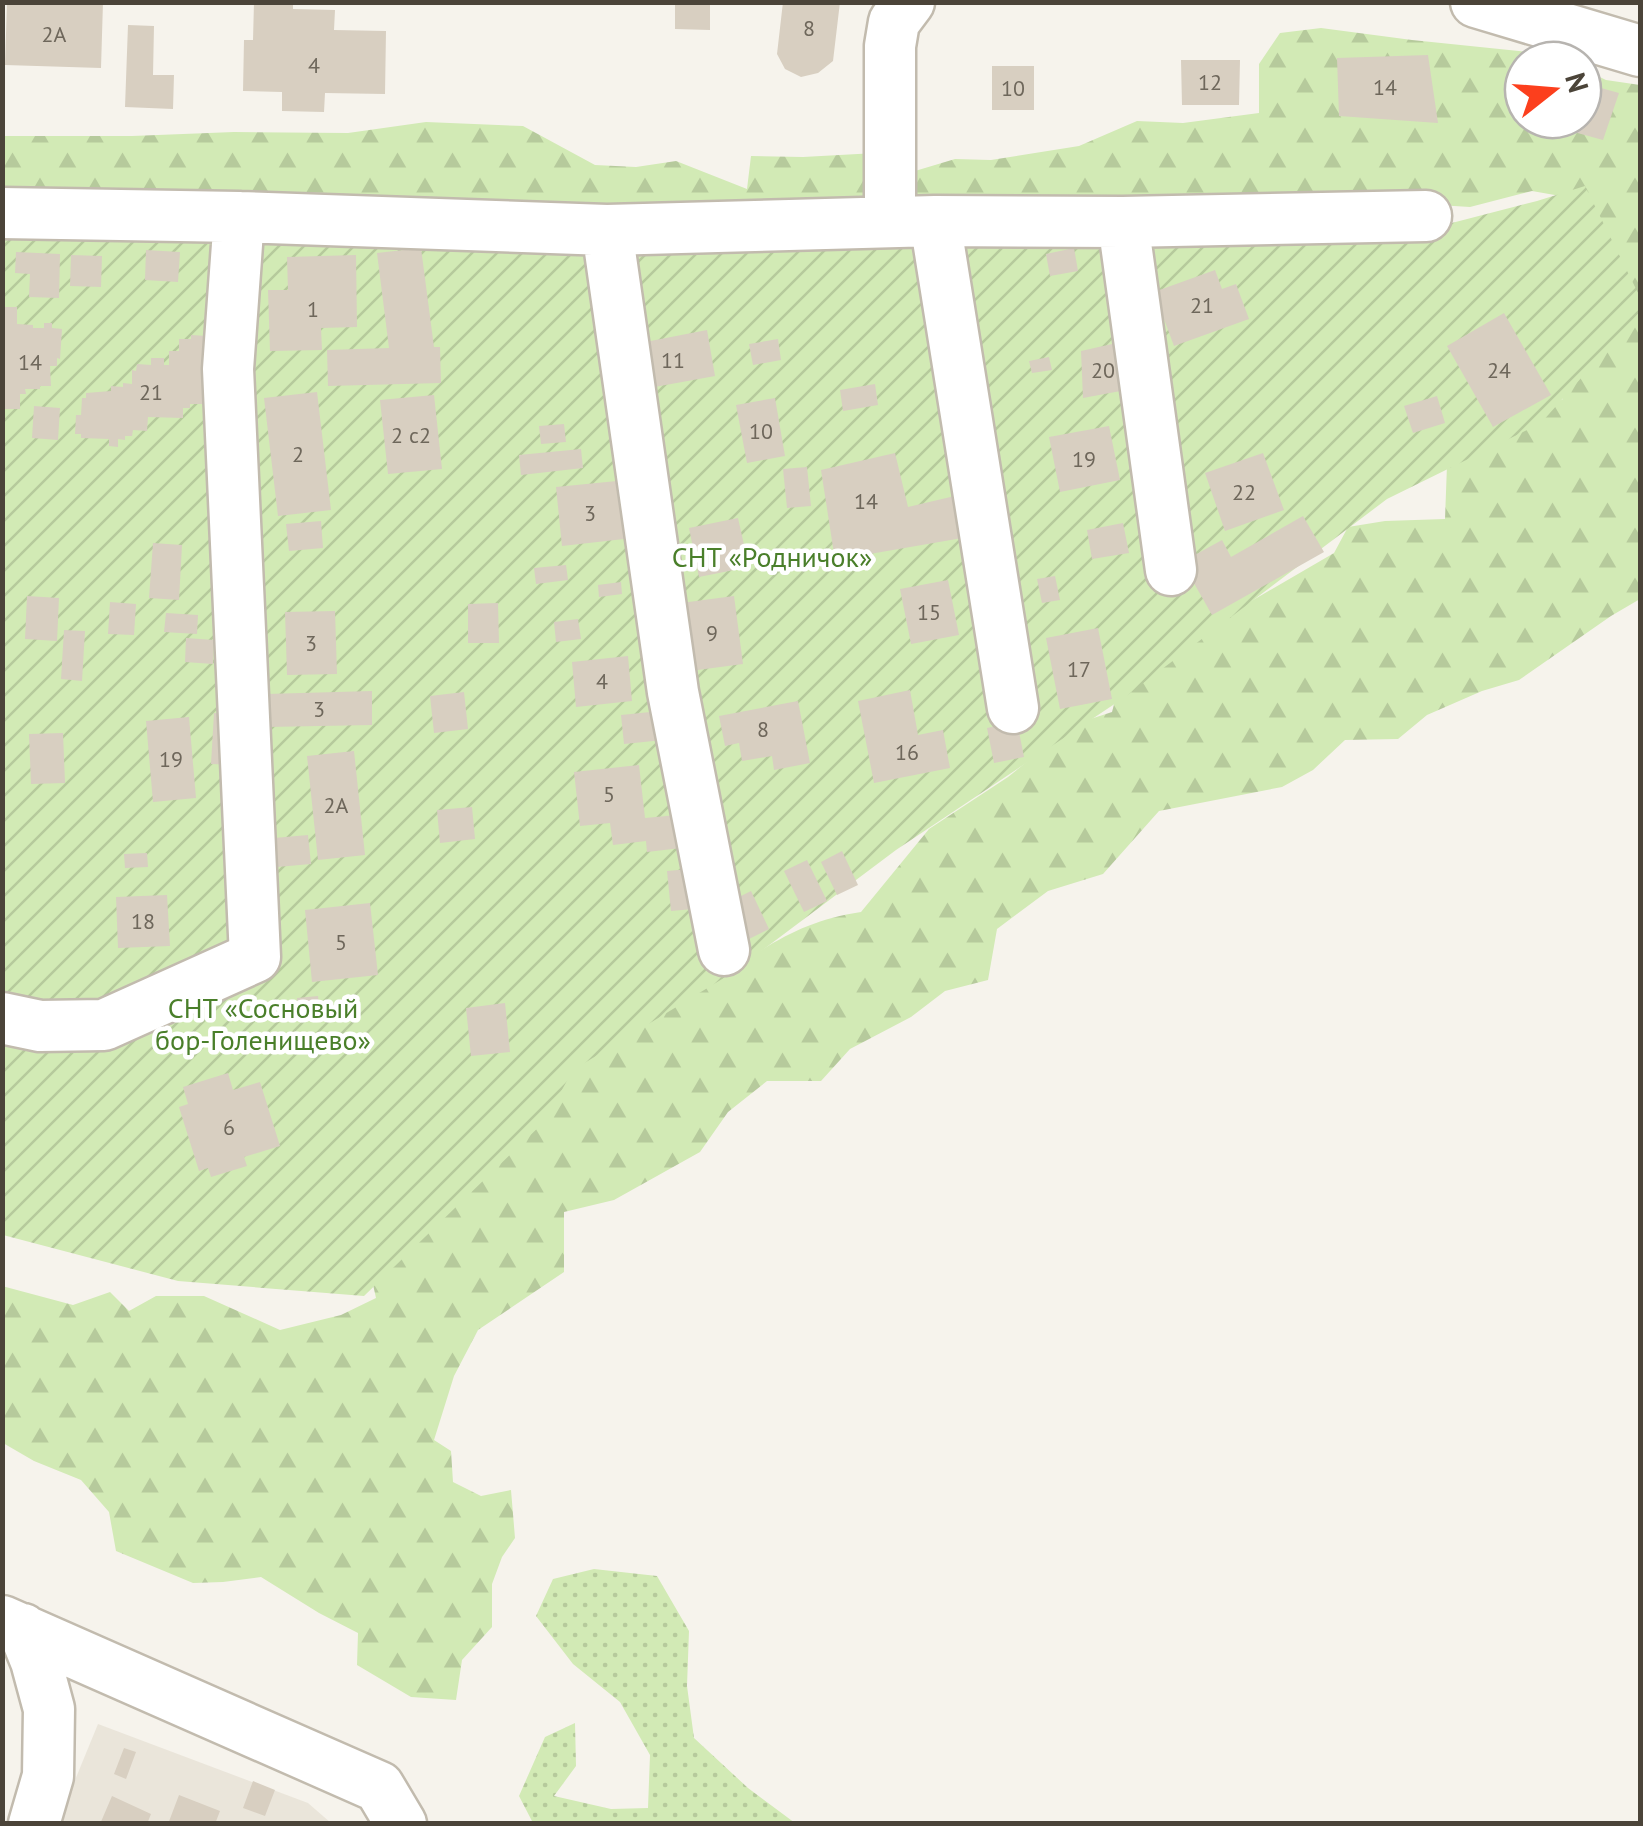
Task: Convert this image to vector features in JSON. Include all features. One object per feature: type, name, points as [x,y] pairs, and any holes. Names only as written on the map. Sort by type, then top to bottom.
[{"type":"street","points":[[909,2],[894,22],[890,46],[913,222],[1013,708]]},
{"type":"street","points":[[1476,2],[1640,52]]},
{"type":"street","points":[[2,213],[607,230],[1426,216]]},
{"type":"street","points":[[2,1018],[40,1026],[104,1025],[255,957],[228,370],[239,217]]},
{"type":"street","points":[[1123,222],[1172,570]]},
{"type":"street","points":[[607,230],[673,692],[724,950]]},
{"type":"street","points":[[13,1625],[36,1661],[48,1710],[48,1776],[34,1824]]},
{"type":"street","points":[[13,1625],[379,1786],[400,1824]]},
{"type":"shaded area","points":[[98,1724],[308,1803],[331,1823],[57,1824]]},
{"type":"green space","points":[[1321,28],[1503,49],[1503,140],[1603,140],[1603,79],[1640,85],[1640,599],[1519,680],[1427,715],[1398,739],[1345,740],[1313,770],[1282,787],[1159,811],[1103,874],[1048,891],[997,929],[988,980],[945,991],[911,1017],[850,1049],[821,1081],[767,1081],[728,1112],[700,1152],[614,1200],[564,1212],[564,1272],[478,1330],[454,1376],[434,1440],[451,1451],[453,1482],[481,1496],[511,1490],[515,1538],[502,1557],[492,1584],[492,1627],[462,1660],[456,1700],[411,1697],[357,1665],[358,1633],[261,1577],[193,1583],[116,1551],[109,1512],[81,1480],[3,1443],[2,1286],[73,1305],[110,1292],[129,1311],[156,1296],[204,1296],[280,1330],[341,1315],[376,1298],[366,1253],[334,1179],[787,936],[829,919],[861,912],[929,829],[1008,777],[1072,725],[1112,712],[1124,666],[1205,628],[1334,553],[1348,527],[1445,519],[1447,465],[1563,399],[1550,376],[1566,197],[1532,191],[1470,207],[1406,203],[917,211],[3,200],[3,136],[348,133],[426,122],[523,126],[595,165],[636,167],[676,161],[747,189],[751,156],[876,153],[905,174],[955,159],[991,160],[1079,146],[1137,121],[1183,123],[1259,113],[1259,64],[1280,33]]},
{"type":"green space","points":[[1585,186],[1640,297],[1640,312],[1541,423],[1387,499],[1125,697],[896,850],[732,973],[573,1070],[544,1122],[364,1296],[178,1281],[3,1235],[2,231],[1417,232]]},
{"type":"green space","points":[[594,1569],[657,1576],[689,1631],[687,1686],[694,1738],[748,1788],[795,1823],[533,1823],[519,1796],[545,1737],[575,1723],[576,1766],[554,1796],[611,1809],[648,1808],[650,1755],[620,1702],[573,1664],[536,1616],[553,1579]]},
{"type":"building","points":[[7,2],[103,2],[101,68],[5,65]]},
{"type":"building","points":[[254,2],[293,2],[293,9],[335,10],[334,30],[386,31],[385,94],[325,93],[324,112],[282,111],[282,92],[243,91],[244,40],[253,40]]},
{"type":"building","points":[[675,2],[710,2],[710,30],[675,29]]},
{"type":"building","points":[[783,2],[840,2],[833,61],[818,73],[801,77],[785,69],[777,54]]},
{"type":"building","points":[[128,25],[154,26],[153,75],[174,75],[173,109],[125,107]]},
{"type":"building","points":[[1428,55],[1438,123],[1339,116],[1337,58]]},
{"type":"building","points":[[1181,60],[1240,60],[1239,105],[1182,105]]},
{"type":"building","points":[[992,66],[1034,66],[1034,110],[992,110]]},
{"type":"building","points":[[1603,89],[1619,93],[1603,140]]},
{"type":"building","points":[[421,248],[434,347],[440,347],[441,383],[328,386],[327,350],[389,348],[377,253]]},
{"type":"building","points":[[1074,248],[1078,271],[1050,276],[1046,254]]},
{"type":"building","points":[[146,250],[180,252],[178,282],[145,280]]},
{"type":"building","points":[[16,252],[60,254],[59,298],[29,297],[30,274],[15,273]]},
{"type":"building","points":[[71,255],[102,256],[101,287],[70,286]]},
{"type":"building","points":[[356,255],[357,327],[321,328],[322,350],[270,351],[268,290],[288,290],[287,257]]},
{"type":"building","points":[[1215,270],[1222,289],[1236,284],[1249,319],[1174,346],[1154,292]]},
{"type":"building","points":[[2,307],[17,307],[17,324],[44,328],[44,323],[52,323],[52,328],[62,329],[60,359],[57,358],[57,366],[50,366],[51,386],[25,389],[26,394],[20,394],[20,409],[2,409]]},
{"type":"building","points":[[1504,313],[1551,395],[1493,427],[1447,346]]},
{"type":"building","points":[[707,330],[715,376],[638,390],[630,345]]},
{"type":"building","points":[[191,335],[207,336],[205,404],[183,408],[183,418],[148,417],[147,431],[133,430],[132,436],[118,439],[118,447],[109,446],[109,439],[81,438],[81,434],[75,434],[76,415],[81,415],[86,393],[132,384],[132,370],[136,371],[137,364],[151,365],[151,358],[164,358],[164,365],[169,365],[169,351],[179,351],[179,339],[191,339]]},
{"type":"building","points":[[778,339],[781,360],[753,365],[749,344]]},
{"type":"building","points":[[1121,342],[1126,390],[1083,398],[1081,351]]},
{"type":"building","points":[[1049,357],[1052,370],[1032,373],[1029,361]]},
{"type":"building","points":[[875,384],[878,405],[843,411],[840,390]]},
{"type":"building","points":[[317,392],[331,510],[278,516],[264,398]]},
{"type":"building","points":[[434,395],[442,469],[388,474],[380,400]]},
{"type":"building","points":[[1437,396],[1445,423],[1413,433],[1404,406]]},
{"type":"building","points":[[775,398],[785,456],[747,463],[736,405]]},
{"type":"building","points":[[34,406],[60,408],[58,440],[32,438]]},
{"type":"building","points":[[564,424],[566,442],[541,444],[539,426]]},
{"type":"building","points":[[1109,426],[1120,480],[1060,492],[1049,437]]},
{"type":"building","points":[[581,449],[583,468],[521,475],[519,455]]},
{"type":"building","points":[[895,453],[908,507],[959,495],[968,537],[835,560],[821,470]]},
{"type":"building","points":[[1263,453],[1284,510],[1225,531],[1205,473]]},
{"type":"building","points":[[807,467],[811,506],[787,508],[783,469]]},
{"type":"building","points":[[617,481],[624,539],[562,546],[556,487]]},
{"type":"building","points":[[1303,516],[1324,552],[1212,615],[1182,562],[1222,540],[1231,557]]},
{"type":"building","points":[[738,518],[749,567],[699,577],[689,528]]},
{"type":"building","points":[[321,521],[323,548],[289,551],[286,524]]},
{"type":"building","points":[[1123,523],[1129,553],[1092,559],[1087,530]]},
{"type":"building","points":[[153,543],[182,545],[179,600],[149,598]]},
{"type":"building","points":[[566,565],[568,580],[536,584],[534,568]]},
{"type":"building","points":[[1055,576],[1060,600],[1042,603],[1037,579]]},
{"type":"building","points":[[948,580],[959,635],[911,644],[900,589]]},
{"type":"building","points":[[621,582],[622,594],[599,597],[598,585]]},
{"type":"building","points":[[27,596],[59,598],[57,641],[25,639]]},
{"type":"building","points":[[734,596],[743,664],[690,671],[681,603]]},
{"type":"building","points":[[110,602],[136,604],[134,635],[108,634]]},
{"type":"building","points":[[498,603],[499,643],[468,643],[468,604]]},
{"type":"building","points":[[335,611],[337,674],[287,675],[285,612]]},
{"type":"building","points":[[166,613],[198,615],[197,634],[164,632]]},
{"type":"building","points":[[578,619],[581,639],[556,642],[554,622]]},
{"type":"building","points":[[1098,628],[1112,699],[1060,709],[1046,638]]},
{"type":"building","points":[[64,630],[85,631],[82,681],[61,679]]},
{"type":"building","points":[[186,638],[214,640],[213,664],[185,662]]},
{"type":"building","points":[[628,656],[632,701],[576,707],[572,662]]},
{"type":"building","points":[[910,690],[918,735],[943,730],[950,768],[874,783],[858,701]]},
{"type":"building","points":[[372,691],[372,725],[267,727],[266,694]]},
{"type":"building","points":[[464,692],[468,729],[434,733],[430,696]]},
{"type":"building","points":[[798,701],[810,763],[774,770],[772,756],[742,761],[739,743],[725,746],[719,716]]},
{"type":"building","points":[[660,711],[663,740],[624,744],[621,715]]},
{"type":"building","points":[[214,713],[239,715],[236,765],[211,764]]},
{"type":"building","points":[[189,717],[196,798],[153,802],[146,721]]},
{"type":"building","points":[[1017,722],[1024,757],[994,763],[987,728]]},
{"type":"building","points":[[63,733],[65,783],[31,784],[29,734]]},
{"type":"building","points":[[354,751],[365,855],[318,860],[307,756]]},
{"type":"building","points":[[639,765],[645,818],[677,815],[681,848],[647,852],[646,841],[613,845],[610,823],[580,826],[574,772]]},
{"type":"building","points":[[472,807],[475,839],[440,843],[437,810]]},
{"type":"building","points":[[308,835],[311,864],[277,867],[274,838]]},
{"type":"building","points":[[842,851],[858,885],[837,895],[821,862]]},
{"type":"building","points":[[147,853],[148,867],[125,868],[124,854]]},
{"type":"building","points":[[807,860],[827,901],[804,912],[784,871]]},
{"type":"building","points":[[689,869],[693,909],[671,911],[667,871]]},
{"type":"building","points":[[751,891],[769,929],[735,946],[717,908]]},
{"type":"building","points":[[167,895],[170,946],[118,948],[116,897]]},
{"type":"building","points":[[370,903],[378,975],[312,982],[305,910]]},
{"type":"building","points":[[318,996],[320,1013],[299,1015],[297,998]]},
{"type":"building","points":[[505,1003],[510,1052],[471,1056],[466,1008]]},
{"type":"building","points":[[228,1073],[233,1090],[260,1082],[280,1146],[244,1157],[247,1166],[211,1177],[208,1168],[199,1171],[179,1107],[188,1104],[183,1087]]},
{"type":"building","points":[[124,1748],[136,1752],[126,1779],[114,1774]]},
{"type":"building","points":[[253,1781],[275,1790],[265,1816],[243,1808]]},
{"type":"building","points":[[179,1795],[220,1811],[215,1824],[168,1824]]},
{"type":"building","points":[[112,1796],[151,1814],[147,1824],[100,1824]]},
{"type":"park label","name":"СНТ «Родничок»","points":[[772,556]]},
{"type":"park label","name":"СНТ «Сосновый бор-Голенищево»","points":[[263,1023]]}]
